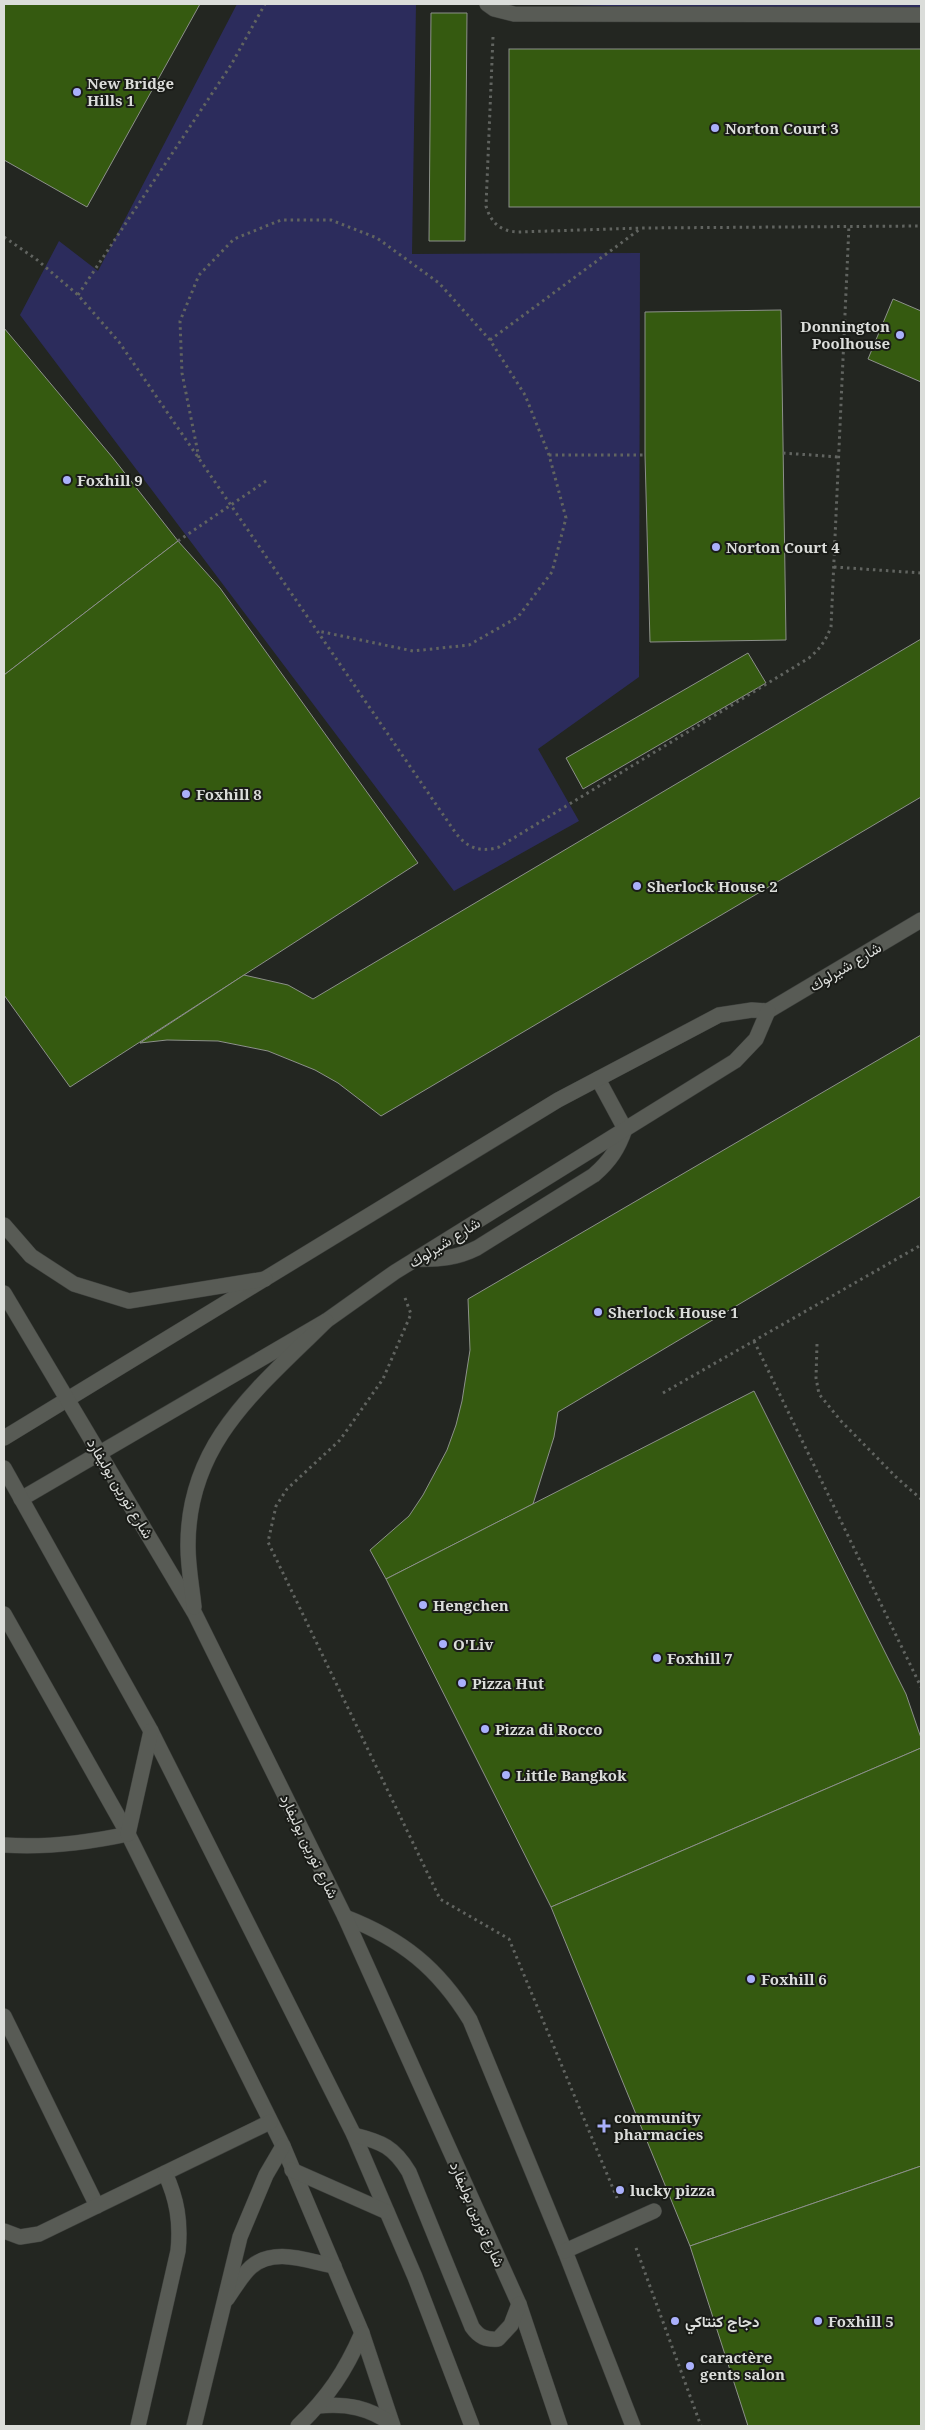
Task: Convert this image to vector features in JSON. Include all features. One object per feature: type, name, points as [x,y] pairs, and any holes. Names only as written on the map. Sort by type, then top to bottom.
[{"type":"main road","points":[[491,7],[523,14],[921,15]]},
{"type":"main road","name":"شارع شيرلوك","points":[[4,1438],[558,1100],[719,1015],[752,1010],[768,1011],[921,920]]},
{"type":"main road","name":"شارع شيرلوك","points":[[22,1499],[99,1451],[326,1321],[395,1272],[734,1061],[756,1039],[768,1011]]},
{"type":"main road","points":[[416,1259],[449,1259],[464,1255],[594,1175],[608,1162],[619,1147],[626,1129],[598,1079]]},
{"type":"main road","points":[[4,1225],[31,1256],[67,1279],[98,1293],[129,1300],[265,1279]]},
{"type":"main road","name":"شارع تورين بوليفارد","points":[[4,1293],[195,1614],[345,1917],[519,2304],[560,2426]]},
{"type":"main road","points":[[195,1614],[188,1547],[191,1504],[204,1463],[220,1434],[241,1407],[326,1321]]},
{"type":"main road","points":[[4,1468],[151,1731],[354,2135],[415,2277],[472,2426]]},
{"type":"main road","points":[[4,1614],[128,1834],[283,2146],[362,2333],[393,2425]]},
{"type":"main road","points":[[128,1834],[151,1731]]},
{"type":"main road","points":[[4,1845],[33,1847],[63,1846],[128,1834]]},
{"type":"main road","points":[[345,1917],[371,1927],[402,1946],[438,1975],[456,1996],[470,2020],[565,2251],[633,2426]]},
{"type":"main road","points":[[4,2016],[97,2206]]},
{"type":"main road","points":[[4,2231],[20,2237],[29,2237],[270,2122]]},
{"type":"main road","points":[[354,2135],[374,2140],[396,2152],[409,2172],[472,2327],[477,2333],[483,2338],[498,2339],[511,2325],[519,2304]]},
{"type":"main road","points":[[194,2426],[231,2269],[249,2213],[266,2175],[283,2146]]},
{"type":"main road","points":[[292,2170],[387,2212]]},
{"type":"main road","points":[[138,2426],[178,2251],[180,2231],[179,2210],[165,2172]]},
{"type":"main road","points":[[565,2251],[654,2211]]},
{"type":"main road","points":[[224,2302],[251,2268],[266,2258],[283,2255],[334,2266]]},
{"type":"main road","points":[[298,2426],[336,2384],[351,2359],[362,2333]]},
{"type":"main road","points":[[318,2406],[334,2404],[358,2407],[380,2415],[393,2425]]},
{"type":"path","points":[[78,295],[231,65],[265,4]]},
{"type":"path","points":[[491,7],[486,206],[493,223],[509,232],[642,228],[849,225],[921,226]]},
{"type":"path","points":[[199,461],[182,373],[180,321],[199,275],[234,239],[265,226],[281,220],[331,220],[377,238],[439,283],[490,340],[524,395],[549,455],[566,518],[552,572],[518,617],[469,645],[413,651],[318,631]]},
{"type":"path","points":[[4,237],[36,259],[78,295],[119,342],[461,840],[469,846],[489,850],[499,847],[819,650],[831,627],[849,225]]},
{"type":"path","points":[[490,340],[642,228]]},
{"type":"path","points":[[783,453],[838,457]]},
{"type":"path","points":[[549,455],[645,455]]},
{"type":"path","points":[[178,542],[269,479]]},
{"type":"path","points":[[834,567],[921,573]]},
{"type":"path","points":[[663,1393],[921,1245]]},
{"type":"path","points":[[395,1272],[412,1314],[383,1379],[340,1440],[287,1489],[276,1506],[268,1542],[440,1899],[509,1939],[628,2224],[701,2426]]},
{"type":"path","points":[[754,1341],[921,1688]]},
{"type":"path","points":[[817,1344],[816,1378],[819,1394],[841,1420],[896,1477],[921,1499]]},
{"type":"shaded area","points":[[237,4],[416,4],[412,254],[640,253],[639,677],[538,749],[579,821],[454,891],[20,315],[59,241],[98,271]]},
{"type":"shaded area","points":[[527,4],[921,4],[921,14]]},
{"type":"building","name":"New Bridge Hills 1","points":[[4,4],[200,4],[87,207],[4,160]]},
{"type":"building","points":[[431,13],[467,13],[465,241],[429,241]]},
{"type":"building","name":"Norton Court 3","points":[[509,49],[921,49],[921,207],[509,207]]},
{"type":"building","name":"Donnington Poolhouse","points":[[893,299],[921,311],[921,382],[868,359]]},
{"type":"building","name":"Norton Court 4","points":[[781,310],[786,640],[650,642],[645,455],[645,312]]},
{"type":"building","name":"Foxhill 9","points":[[4,328],[113,458],[178,541],[4,675]]},
{"type":"building","name":"Foxhill 8","points":[[178,541],[220,588],[418,863],[70,1087],[4,995],[4,675]]},
{"type":"building","name":"Sherlock House 2","points":[[921,639],[921,797],[381,1116],[338,1083],[315,1070],[268,1051],[218,1041],[167,1040],[140,1043],[244,975],[288,985],[313,999]]},
{"type":"building","points":[[748,653],[766,683],[583,789],[566,758]]},
{"type":"building","name":"Sherlock House 1","points":[[921,1035],[921,1196],[558,1412],[554,1437],[533,1504],[386,1579],[370,1550],[409,1516],[423,1495],[447,1450],[456,1425],[470,1350],[468,1299]]},
{"type":"building","name":"Foxhill 7","points":[[754,1391],[906,1694],[921,1738],[921,1748],[551,1907],[386,1579]]},
{"type":"building","name":"Foxhill 6","points":[[921,1748],[921,2166],[690,2246],[551,1907]]},
{"type":"building","name":"Foxhill 5","points":[[921,2166],[921,2426],[748,2426],[690,2246]]},
{"type":"place","name":"New Bridge Hills 1","points":[[77,92]]},
{"type":"place","name":"Norton Court 3","points":[[715,128]]},
{"type":"place","name":"Donnington Poolhouse","points":[[900,335]]},
{"type":"place","name":"Foxhill 9","points":[[67,480]]},
{"type":"place","name":"Norton Court 4","points":[[716,547]]},
{"type":"place","name":"Foxhill 8","points":[[186,794]]},
{"type":"place","name":"Sherlock House 2","points":[[637,886]]},
{"type":"place","name":"Sherlock House 1","points":[[598,1312]]},
{"type":"place","name":"Hengchen","points":[[423,1605]]},
{"type":"place","name":"O'Liv","points":[[443,1644]]},
{"type":"place","name":"Foxhill 7","points":[[657,1658]]},
{"type":"place","name":"Pizza Hut","points":[[462,1683]]},
{"type":"place","name":"Pizza di Rocco","points":[[485,1729]]},
{"type":"place","name":"Little Bangkok","points":[[506,1775]]},
{"type":"place","name":"Foxhill 6","points":[[751,1979]]},
{"type":"place","name":"community pharmacies","points":[[604,2126]]},
{"type":"place","name":"lucky pizza","points":[[620,2190]]},
{"type":"place","name":"دجاج كنتاكي","points":[[675,2321]]},
{"type":"place","name":"Foxhill 5","points":[[818,2321]]},
{"type":"place","name":"caractère gents salon","points":[[690,2366]]}]
